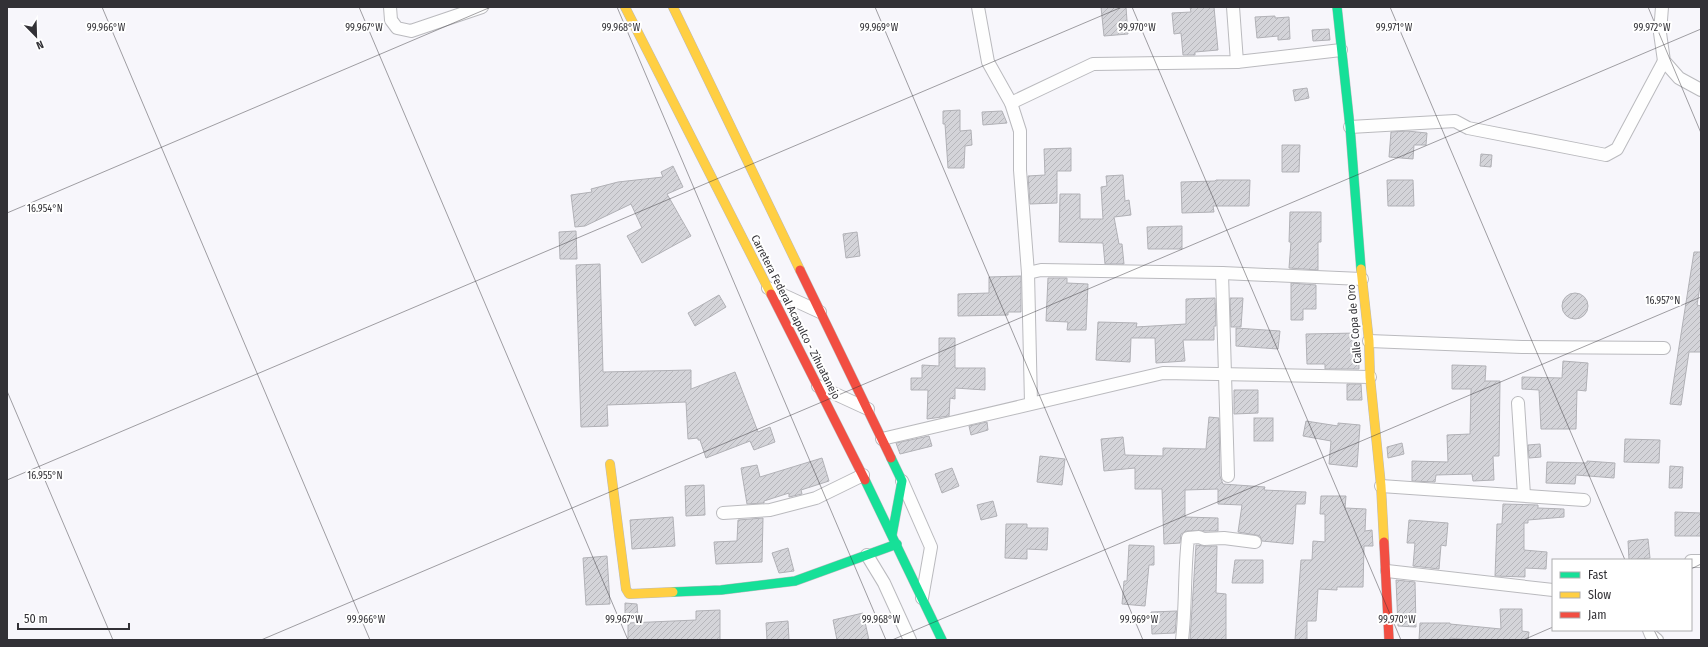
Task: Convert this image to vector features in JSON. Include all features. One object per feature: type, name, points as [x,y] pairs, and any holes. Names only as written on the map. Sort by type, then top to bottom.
[{"type":"street","points":[[390,7],[391,20],[397,28],[411,30],[482,7]]},
{"type":"street","name":"Carretera Federal Acapulco - Zihuatanejo","points":[[625,7],[863,474],[942,640]]},
{"type":"street","points":[[673,7],[868,409],[931,547],[922,599]]},
{"type":"street","points":[[978,7],[988,62],[1011,103],[1020,131],[1020,170],[1028,273],[1031,403]]},
{"type":"street","points":[[1233,7],[1237,62]]},
{"type":"street","name":"Calle Copa de Oro","points":[[1337,7],[1350,127],[1362,279],[1369,341],[1370,376],[1381,486],[1389,640]]},
{"type":"street","points":[[1662,7],[1660,33],[1664,60],[1679,78],[1701,90]]},
{"type":"street","points":[[1011,103],[1093,64],[1237,62],[1341,50]]},
{"type":"street","points":[[1350,127],[1455,121],[1468,128],[1606,155],[1617,149],[1664,60]]},
{"type":"street","points":[[1028,273],[1041,270],[1222,273],[1362,279]]},
{"type":"street","points":[[1222,273],[1228,476]]},
{"type":"street","points":[[768,288],[820,312]]},
{"type":"street","points":[[1369,341],[1522,347],[1664,348]]},
{"type":"street","points":[[882,439],[1163,373],[1370,376]]},
{"type":"street","points":[[818,386],[868,409]]},
{"type":"street","points":[[1518,403],[1524,495]]},
{"type":"street","points":[[610,464],[626,589],[629,594],[721,590],[795,581],[897,544]]},
{"type":"street","points":[[723,513],[770,510],[816,498],[863,474]]},
{"type":"street","points":[[892,535],[902,481]]},
{"type":"street","points":[[1381,486],[1584,500]]},
{"type":"street","points":[[1182,640],[1185,613],[1188,538],[1224,538],[1255,542]]},
{"type":"street","points":[[867,555],[884,583],[910,640]]},
{"type":"street","points":[[1386,571],[1552,590]]},
{"type":"street","points":[[1649,631],[1651,635],[1657,640]]},
{"type":"building","points":[[1101,7],[1126,7],[1128,34],[1104,36]]},
{"type":"building","points":[[1190,7],[1214,7],[1218,50],[1195,52],[1195,55],[1183,55],[1181,33],[1174,34],[1172,13],[1191,12]]},
{"type":"building","points":[[1275,16],[1275,18],[1289,17],[1290,39],[1278,40],[1278,36],[1257,38],[1255,17]]},
{"type":"building","points":[[1329,29],[1330,40],[1313,41],[1312,30]]},
{"type":"building","points":[[1307,88],[1309,98],[1295,101],[1293,90]]},
{"type":"building","points":[[960,110],[960,131],[971,130],[972,145],[965,146],[964,168],[948,168],[943,111]]},
{"type":"building","points":[[1002,111],[1007,123],[983,125],[982,112]]},
{"type":"building","points":[[1407,131],[1427,133],[1426,145],[1414,145],[1413,159],[1389,157],[1391,132]]},
{"type":"building","points":[[1282,145],[1300,145],[1299,172],[1282,172]]},
{"type":"building","points":[[1071,148],[1071,171],[1057,171],[1057,203],[1030,204],[1028,176],[1045,175],[1044,149]]},
{"type":"building","points":[[1481,154],[1492,155],[1491,167],[1480,166]]},
{"type":"building","points":[[673,166],[683,187],[667,194],[691,236],[642,263],[627,236],[642,228],[631,204],[585,226],[575,227],[571,195],[592,192],[591,189],[618,182],[663,177],[661,172]]},
{"type":"building","points":[[1123,175],[1125,201],[1129,200],[1131,215],[1114,217],[1119,244],[1122,244],[1124,264],[1105,264],[1103,243],[1059,242],[1060,194],[1080,194],[1080,219],[1103,219],[1101,187],[1107,186],[1106,176]]},
{"type":"building","points":[[1250,180],[1249,206],[1213,206],[1214,212],[1182,213],[1181,182]]},
{"type":"building","points":[[1387,180],[1413,180],[1414,206],[1388,206]]},
{"type":"building","points":[[1290,212],[1321,212],[1321,242],[1318,242],[1318,270],[1289,268],[1291,242],[1289,242]]},
{"type":"building","points":[[1182,226],[1182,249],[1148,249],[1147,227]]},
{"type":"building","points":[[576,231],[577,259],[560,259],[559,232]]},
{"type":"building","points":[[857,232],[860,256],[846,258],[843,234]]},
{"type":"building","points":[[1694,252],[1701,252],[1701,280],[1697,305],[1701,306],[1701,352],[1689,352],[1681,405],[1670,404]]},
{"type":"building","points":[[600,264],[603,372],[691,370],[691,389],[735,372],[758,432],[770,427],[775,442],[754,450],[750,441],[706,458],[700,440],[698,440],[698,438],[688,439],[686,402],[607,405],[608,426],[581,427],[576,265]]},
{"type":"building","points":[[1021,276],[1021,312],[1008,312],[1008,315],[958,316],[958,294],[989,293],[989,277]]},
{"type":"building","points":[[1048,278],[1067,278],[1067,283],[1088,284],[1086,330],[1067,330],[1068,322],[1046,321]]},
{"type":"building","points":[[1291,283],[1316,285],[1316,309],[1303,309],[1303,320],[1291,320]]},
{"type":"building","points":[[1575,293],[1584,297],[1588,306],[1584,315],[1575,319],[1566,315],[1562,306],[1566,297]]},
{"type":"building","points":[[719,295],[726,307],[695,326],[688,313]]},
{"type":"building","points":[[1215,298],[1216,326],[1214,326],[1214,340],[1183,340],[1185,361],[1156,363],[1155,338],[1131,338],[1130,362],[1096,360],[1098,322],[1137,323],[1136,327],[1186,324],[1186,299]]},
{"type":"building","points":[[1230,298],[1243,298],[1241,327],[1231,327]]},
{"type":"building","points":[[1236,328],[1280,331],[1278,349],[1236,346]]},
{"type":"building","points":[[1358,333],[1359,369],[1325,369],[1325,364],[1307,364],[1306,334]]},
{"type":"building","points":[[939,338],[955,338],[955,368],[985,368],[985,390],[955,388],[955,399],[950,398],[949,416],[927,419],[928,390],[911,390],[911,378],[922,378],[922,365],[939,366]]},
{"type":"building","points":[[1563,361],[1588,363],[1586,391],[1577,390],[1576,429],[1541,429],[1539,390],[1522,389],[1522,377],[1562,378]]},
{"type":"building","points":[[1452,365],[1486,366],[1485,381],[1500,381],[1499,456],[1493,456],[1494,480],[1473,481],[1472,474],[1436,475],[1435,482],[1412,481],[1412,461],[1448,462],[1447,435],[1470,434],[1471,389],[1452,389]]},
{"type":"building","points":[[1347,384],[1361,384],[1362,400],[1347,400]]},
{"type":"building","points":[[1234,390],[1258,390],[1258,413],[1234,414]]},
{"type":"building","points":[[1209,417],[1219,418],[1220,476],[1223,484],[1265,487],[1264,490],[1306,492],[1305,504],[1296,504],[1293,544],[1262,541],[1260,536],[1238,532],[1242,505],[1218,504],[1218,489],[1185,490],[1185,517],[1218,518],[1218,531],[1187,531],[1181,534],[1180,543],[1164,544],[1162,489],[1135,489],[1135,468],[1104,471],[1101,439],[1123,437],[1125,455],[1163,456],[1163,448],[1206,449]]},
{"type":"building","points":[[1254,418],[1273,418],[1273,441],[1254,441]]},
{"type":"building","points":[[1306,421],[1338,426],[1338,423],[1360,425],[1357,467],[1329,464],[1331,441],[1303,436]]},
{"type":"building","points":[[987,422],[988,430],[971,435],[969,426]]},
{"type":"building","points":[[929,436],[932,446],[900,454],[896,443]]},
{"type":"building","points":[[1625,439],[1660,440],[1659,463],[1624,462]]},
{"type":"building","points":[[1402,443],[1404,454],[1388,458],[1387,447]]},
{"type":"building","points":[[1540,444],[1541,457],[1529,458],[1528,445]]},
{"type":"building","points":[[1040,456],[1065,459],[1062,485],[1037,482]]},
{"type":"building","points":[[822,458],[829,481],[801,490],[802,494],[789,497],[789,493],[764,501],[764,503],[747,504],[741,468],[757,465],[760,477]]},
{"type":"building","points":[[1587,461],[1615,463],[1614,478],[1576,475],[1575,484],[1546,483],[1547,462],[1587,463]]},
{"type":"building","points":[[1670,466],[1683,467],[1682,488],[1669,488]]},
{"type":"building","points":[[952,468],[959,486],[942,493],[935,474]]},
{"type":"building","points":[[704,485],[705,515],[686,516],[685,486]]},
{"type":"building","points":[[1321,496],[1346,496],[1345,508],[1366,509],[1365,531],[1372,530],[1373,546],[1364,546],[1363,587],[1337,587],[1337,590],[1318,589],[1316,621],[1307,621],[1307,640],[1295,640],[1301,560],[1312,560],[1313,541],[1325,542],[1325,514],[1320,514]]},
{"type":"building","points":[[993,501],[997,516],[981,520],[977,505]]},
{"type":"building","points":[[1503,504],[1538,505],[1538,508],[1564,509],[1564,517],[1528,520],[1528,523],[1524,523],[1524,550],[1547,552],[1546,569],[1525,568],[1525,577],[1495,576],[1497,524],[1502,524]]},
{"type":"building","points":[[1675,512],[1701,513],[1701,536],[1675,536]]},
{"type":"building","points":[[673,517],[675,546],[632,549],[630,520]]},
{"type":"building","points":[[763,518],[762,562],[716,564],[714,542],[737,541],[738,520]]},
{"type":"building","points":[[1409,520],[1448,523],[1446,546],[1441,545],[1439,569],[1413,566],[1415,543],[1407,543]]},
{"type":"building","points":[[1006,524],[1027,524],[1027,528],[1048,528],[1047,550],[1027,549],[1027,559],[1005,558]]},
{"type":"building","points":[[1648,539],[1650,558],[1629,559],[1628,541]]},
{"type":"building","points":[[1129,545],[1154,546],[1154,565],[1149,565],[1145,606],[1122,604],[1124,581],[1127,581]]},
{"type":"building","points":[[1196,545],[1217,546],[1216,593],[1226,594],[1226,640],[1190,640]]},
{"type":"building","points":[[788,548],[794,571],[779,573],[772,553]]},
{"type":"building","points":[[607,556],[610,604],[586,605],[583,558]]},
{"type":"building","points":[[1235,560],[1263,560],[1263,583],[1232,583]]},
{"type":"building","points":[[1396,580],[1415,582],[1416,627],[1398,626]]},
{"type":"building","points":[[625,603],[637,604],[638,616],[625,616]]},
{"type":"building","points":[[1500,609],[1522,609],[1522,631],[1529,632],[1528,640],[1469,640],[1450,638],[1450,640],[1419,640],[1420,623],[1450,623],[1501,629]]},
{"type":"building","points":[[720,610],[720,640],[628,640],[628,623],[696,620],[696,611]]},
{"type":"building","points":[[1177,611],[1175,633],[1152,634],[1151,612]]},
{"type":"building","points":[[863,613],[869,640],[837,640],[833,620]]},
{"type":"building","points":[[788,621],[789,640],[767,640],[766,623]]},
{"type":"traffic: fast","points":[[1337,7],[1350,127],[1361,269]]},
{"type":"traffic: fast","points":[[891,458],[902,481],[892,535]]},
{"type":"traffic: fast","points":[[865,480],[942,640]]},
{"type":"traffic: fast","points":[[673,592],[721,590],[795,581],[897,544]]},
{"type":"traffic: slow","points":[[625,7],[771,294]]},
{"type":"traffic: slow","points":[[673,7],[800,270]]},
{"type":"traffic: slow","points":[[1361,269],[1369,341],[1370,377],[1381,486],[1384,542]]},
{"type":"traffic: slow","points":[[610,464],[626,589],[629,594],[673,592]]},
{"type":"traffic: jam","points":[[800,270],[891,458]]},
{"type":"traffic: jam","points":[[771,294],[865,480]]},
{"type":"traffic: jam","points":[[1384,542],[1389,640]]}]
